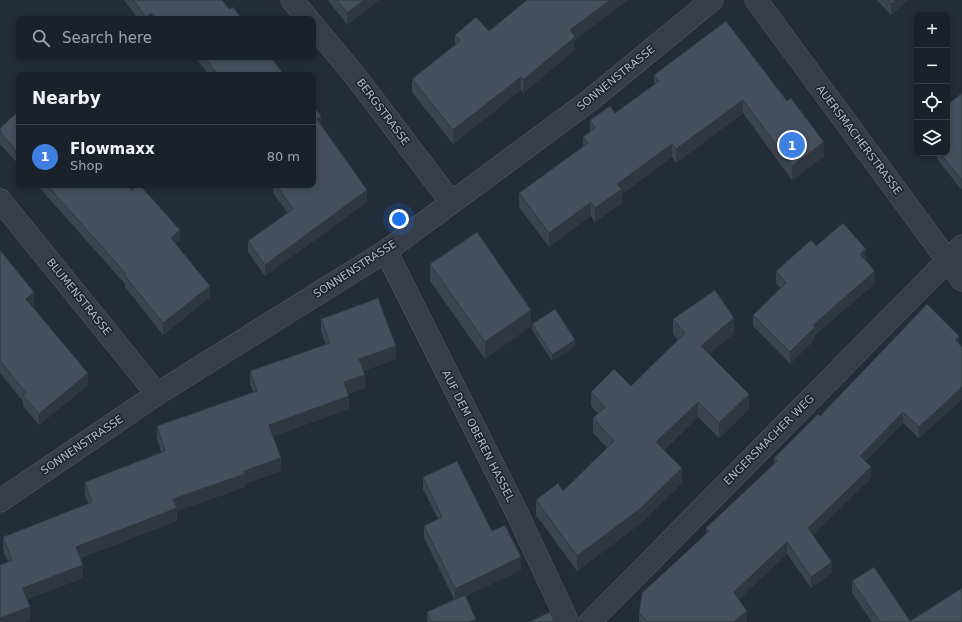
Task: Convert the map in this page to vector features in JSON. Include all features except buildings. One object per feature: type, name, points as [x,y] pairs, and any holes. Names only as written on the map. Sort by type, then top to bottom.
[{"type":"street","points":[[292,0],[305,16]]},
{"type":"street","name":"SONNENSTRASSE","points":[[0,501],[157,394],[386,251],[589,101],[712,0]]},
{"type":"street","name":"AUERSMACHERSTRASSE","points":[[756,0],[955,252],[962,280]]},
{"type":"street","name":"BERGSTRASSE","points":[[316,29],[356,77],[451,202]]},
{"type":"street","name":"BLUMENSTRASSE","points":[[0,200],[157,394]]},
{"type":"street","name":"AUF DEM OBEREN HASSEL","points":[[386,251],[517,513],[568,622]]},
{"type":"street","name":"ENGERSMACHER WEG","points":[[590,622],[955,252]]},
{"type":"place","name":"Flowmaxx","points":[[792,145]]}]
